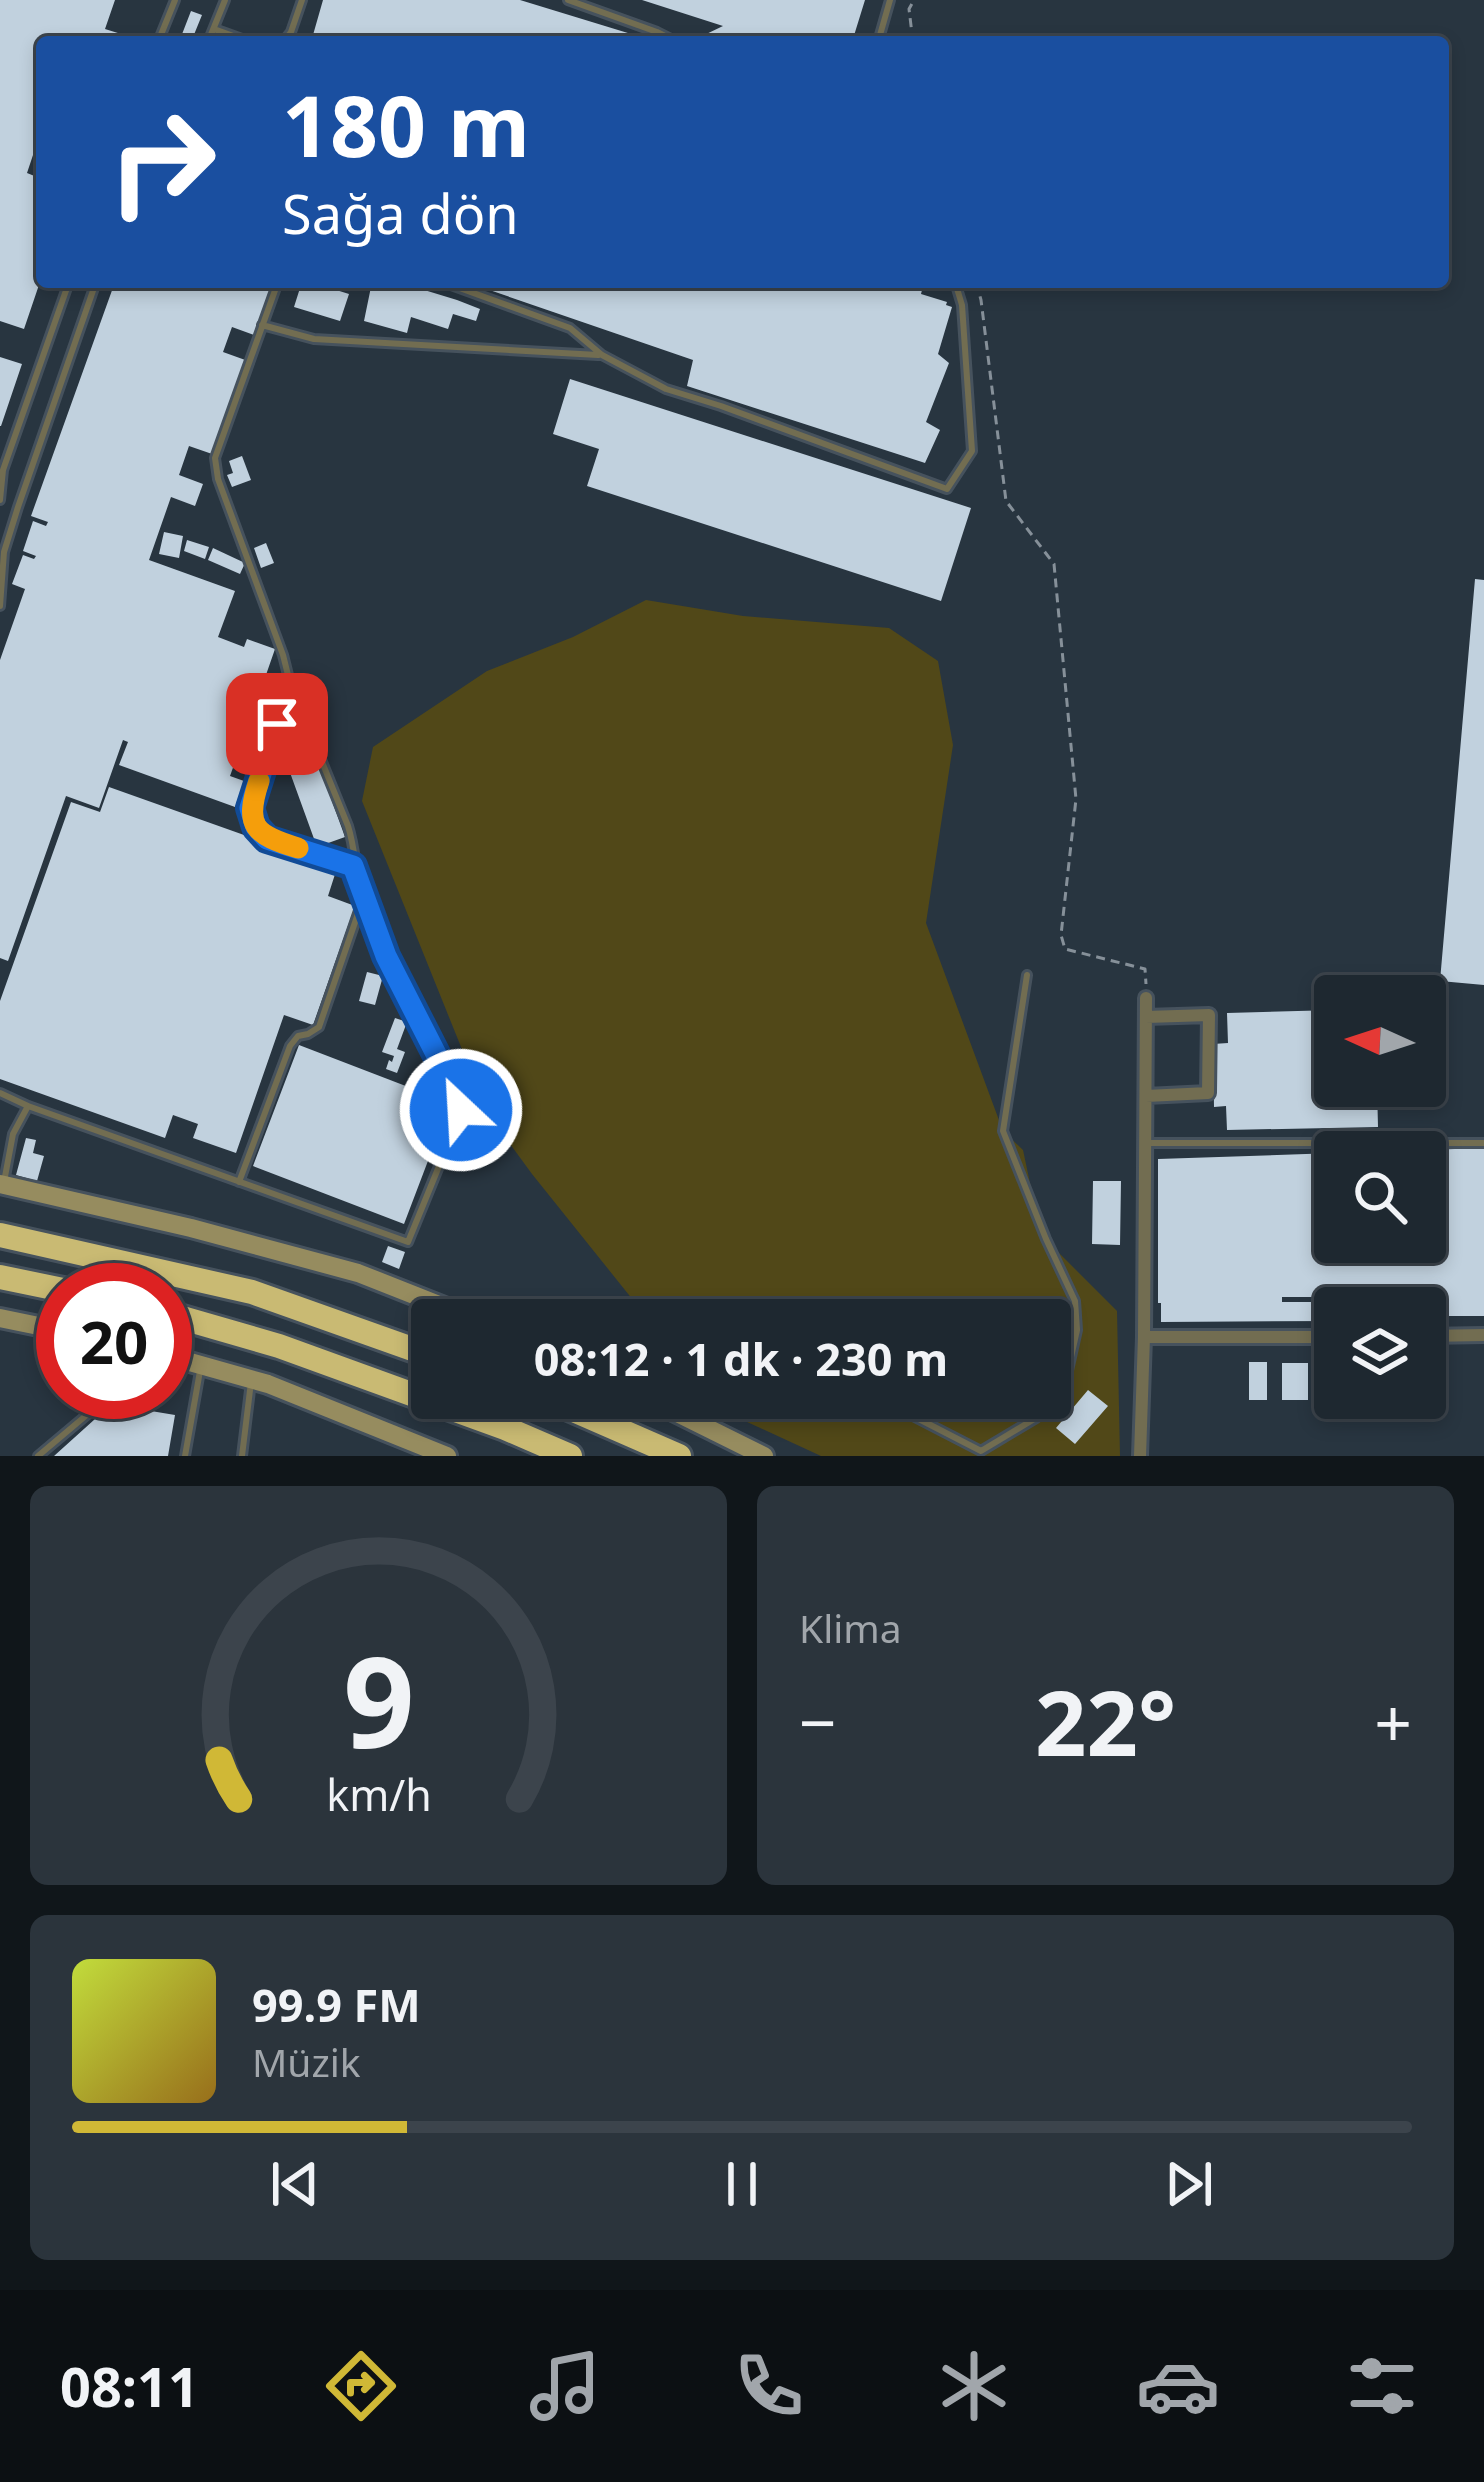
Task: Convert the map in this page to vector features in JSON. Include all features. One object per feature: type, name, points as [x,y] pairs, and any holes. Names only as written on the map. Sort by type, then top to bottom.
[{"type":"highway","points":[[0,1235],[252,1292],[411,1349]]},
{"type":"highway","points":[[0,1277],[36,1284]]},
{"type":"highway","points":[[192,1321],[279,1346],[570,1456]]},
{"type":"highway","points":[[594,1419],[679,1456]]},
{"type":"street","points":[[1140,1456],[1146,998]]},
{"type":"street","points":[[1146,1017],[1209,1016],[1208,1093],[1146,1096]]},
{"type":"street","points":[[2,1184],[358,1273],[424,1299]]},
{"type":"street","points":[[0,1318],[36,1325]]},
{"type":"street","points":[[1446,1336],[1484,1335]]},
{"type":"street","points":[[1144,1336],[1314,1337]]},
{"type":"street","points":[[192,1362],[251,1379],[447,1456]]},
{"type":"street","points":[[689,1419],[764,1456]]},
{"type":"lane","points":[[160,36],[175,0]]},
{"type":"lane","points":[[211,36],[225,0]]},
{"type":"lane","points":[[288,36],[302,0]]},
{"type":"lane","points":[[568,0],[665,36]]},
{"type":"lane","points":[[880,36],[890,0]]},
{"type":"lane","points":[[214,29],[233,36]]},
{"type":"lane","points":[[18,507],[0,499],[2,470],[67,288]]},
{"type":"lane","points":[[0,606],[4,553],[94,288]]},
{"type":"lane","points":[[0,1094],[408,1242],[461,1110],[363,899],[348,826],[290,683],[218,479],[215,458],[276,288]]},
{"type":"lane","points":[[460,288],[570,328],[602,355],[666,389],[947,489],[972,451],[957,288]]},
{"type":"lane","points":[[262,325],[314,339],[602,355]]},
{"type":"lane","points":[[290,683],[250,808],[256,827],[267,839],[353,866]]},
{"type":"lane","points":[[239,1182],[290,1046],[298,1036],[319,1027],[363,899]]},
{"type":"lane","points":[[1027,975],[1004,1131],[1075,1300],[1077,1330],[1071,1357]]},
{"type":"lane","points":[[2,1184],[13,1133],[28,1106]]},
{"type":"lane","points":[[1146,1143],[1484,1142]]},
{"type":"lane","points":[[185,1456],[201,1365]]},
{"type":"lane","points":[[242,1456],[251,1379]]},
{"type":"lane","points":[[38,1456],[82,1419]]},
{"type":"lane","points":[[919,1419],[981,1451],[1034,1419]]},
{"type":"path","points":[[912,36],[909,9],[914,0]]},
{"type":"path","points":[[978,288],[1006,501],[1054,563],[1076,799],[1060,935],[1065,949],[1145,969],[1146,998]]},
{"type":"shaded area","points":[[646,600],[743,616],[889,628],[938,661],[953,745],[926,923],[1003,1131],[1023,1150],[1041,1235],[1117,1311],[1120,1456],[821,1456],[741,1419],[1071,1419],[1071,1299],[632,1299],[488,1114],[362,801],[373,747],[487,671],[573,637]]},
{"type":"building","points":[[0,0],[115,0],[105,29],[120,36],[36,36],[36,146],[27,173],[36,177],[38,288],[24,329],[0,321]]},
{"type":"building","points":[[323,0],[520,0],[638,36],[313,36]]},
{"type":"building","points":[[642,0],[865,0],[854,36],[702,36],[723,26]]},
{"type":"building","points":[[191,11],[202,15],[193,36],[181,36]]},
{"type":"building","points":[[113,288],[270,291],[254,335],[232,327],[223,352],[248,361],[215,455],[189,446],[179,475],[203,484],[195,506],[171,497],[149,560],[235,591],[218,637],[244,647],[247,639],[275,649],[259,695],[275,701],[265,729],[249,723],[230,776],[244,781],[235,807],[119,765],[128,742],[123,740],[99,808],[66,796],[8,961],[0,958],[0,660],[25,589],[12,584],[23,555],[36,556],[23,551],[33,521],[46,526],[48,522],[31,516]]},
{"type":"building","points":[[300,288],[330,288],[349,294],[340,321],[294,307]]},
{"type":"building","points":[[371,288],[418,288],[480,309],[476,321],[453,314],[448,329],[411,317],[407,333],[364,321]]},
{"type":"building","points":[[483,288],[922,288],[921,294],[952,307],[938,354],[949,363],[926,422],[940,430],[925,463],[687,386],[693,360]]},
{"type":"building","points":[[0,357],[22,364],[1,426],[0,426]]},
{"type":"building","points":[[570,379],[971,508],[941,601],[587,486],[599,449],[553,434]]},
{"type":"building","points":[[242,456],[251,480],[232,487],[229,461]]},
{"type":"building","points":[[164,532],[183,536],[179,558],[159,554]]},
{"type":"building","points":[[187,540],[209,547],[205,559],[184,551]]},
{"type":"building","points":[[266,543],[274,563],[261,568],[254,548]]},
{"type":"building","points":[[213,548],[245,563],[240,574],[208,560]]},
{"type":"building","points":[[1475,579],[1484,580],[1484,985],[1446,982],[1446,975],[1441,975]]},
{"type":"building","points":[[312,746],[345,837],[317,847],[284,756]]},
{"type":"building","points":[[109,787],[337,868],[328,896],[355,906],[313,1025],[284,1015],[236,1153],[193,1138],[198,1124],[173,1115],[165,1138],[0,1079],[0,1001],[71,802],[100,812]]},
{"type":"building","points":[[367,972],[383,976],[375,1005],[359,1001]]},
{"type":"building","points":[[1314,1011],[1314,1107],[1378,1107],[1378,1127],[1227,1130],[1226,1106],[1214,1107],[1213,1044],[1228,1043],[1227,1013]]},
{"type":"building","points":[[395,1018],[407,1022],[397,1049],[405,1052],[397,1073],[386,1069],[394,1056],[382,1052]]},
{"type":"building","points":[[299,1045],[450,1103],[404,1224],[253,1166]]},
{"type":"building","points":[[26,1138],[36,1140],[33,1153],[44,1156],[37,1181],[16,1175]]},
{"type":"building","points":[[1484,1148],[1484,1316],[1446,1316],[1446,1287],[1314,1287],[1314,1297],[1282,1297],[1282,1302],[1314,1302],[1314,1321],[1161,1322],[1158,1159],[1314,1154],[1314,1263],[1446,1263],[1446,1149]]},
{"type":"building","points":[[1093,1181],[1121,1181],[1120,1245],[1092,1244]]},
{"type":"building","points":[[388,1246],[405,1252],[399,1269],[382,1262]]},
{"type":"building","points":[[1249,1362],[1267,1362],[1267,1400],[1249,1400]]},
{"type":"building","points":[[1282,1363],[1308,1363],[1308,1400],[1282,1400]]},
{"type":"building","points":[[1088,1390],[1108,1406],[1075,1444],[1056,1428],[1064,1419],[1071,1419],[1071,1410]]},
{"type":"building","points":[[95,1419],[174,1419],[168,1456],[54,1456]]},
{"type":"slow traffic","points":[[259,781],[250,808],[256,827],[267,839],[298,848]]},
{"type":"route","points":[[277,724],[250,808],[256,827],[267,839],[353,866],[386,956],[461,1110]]}]
